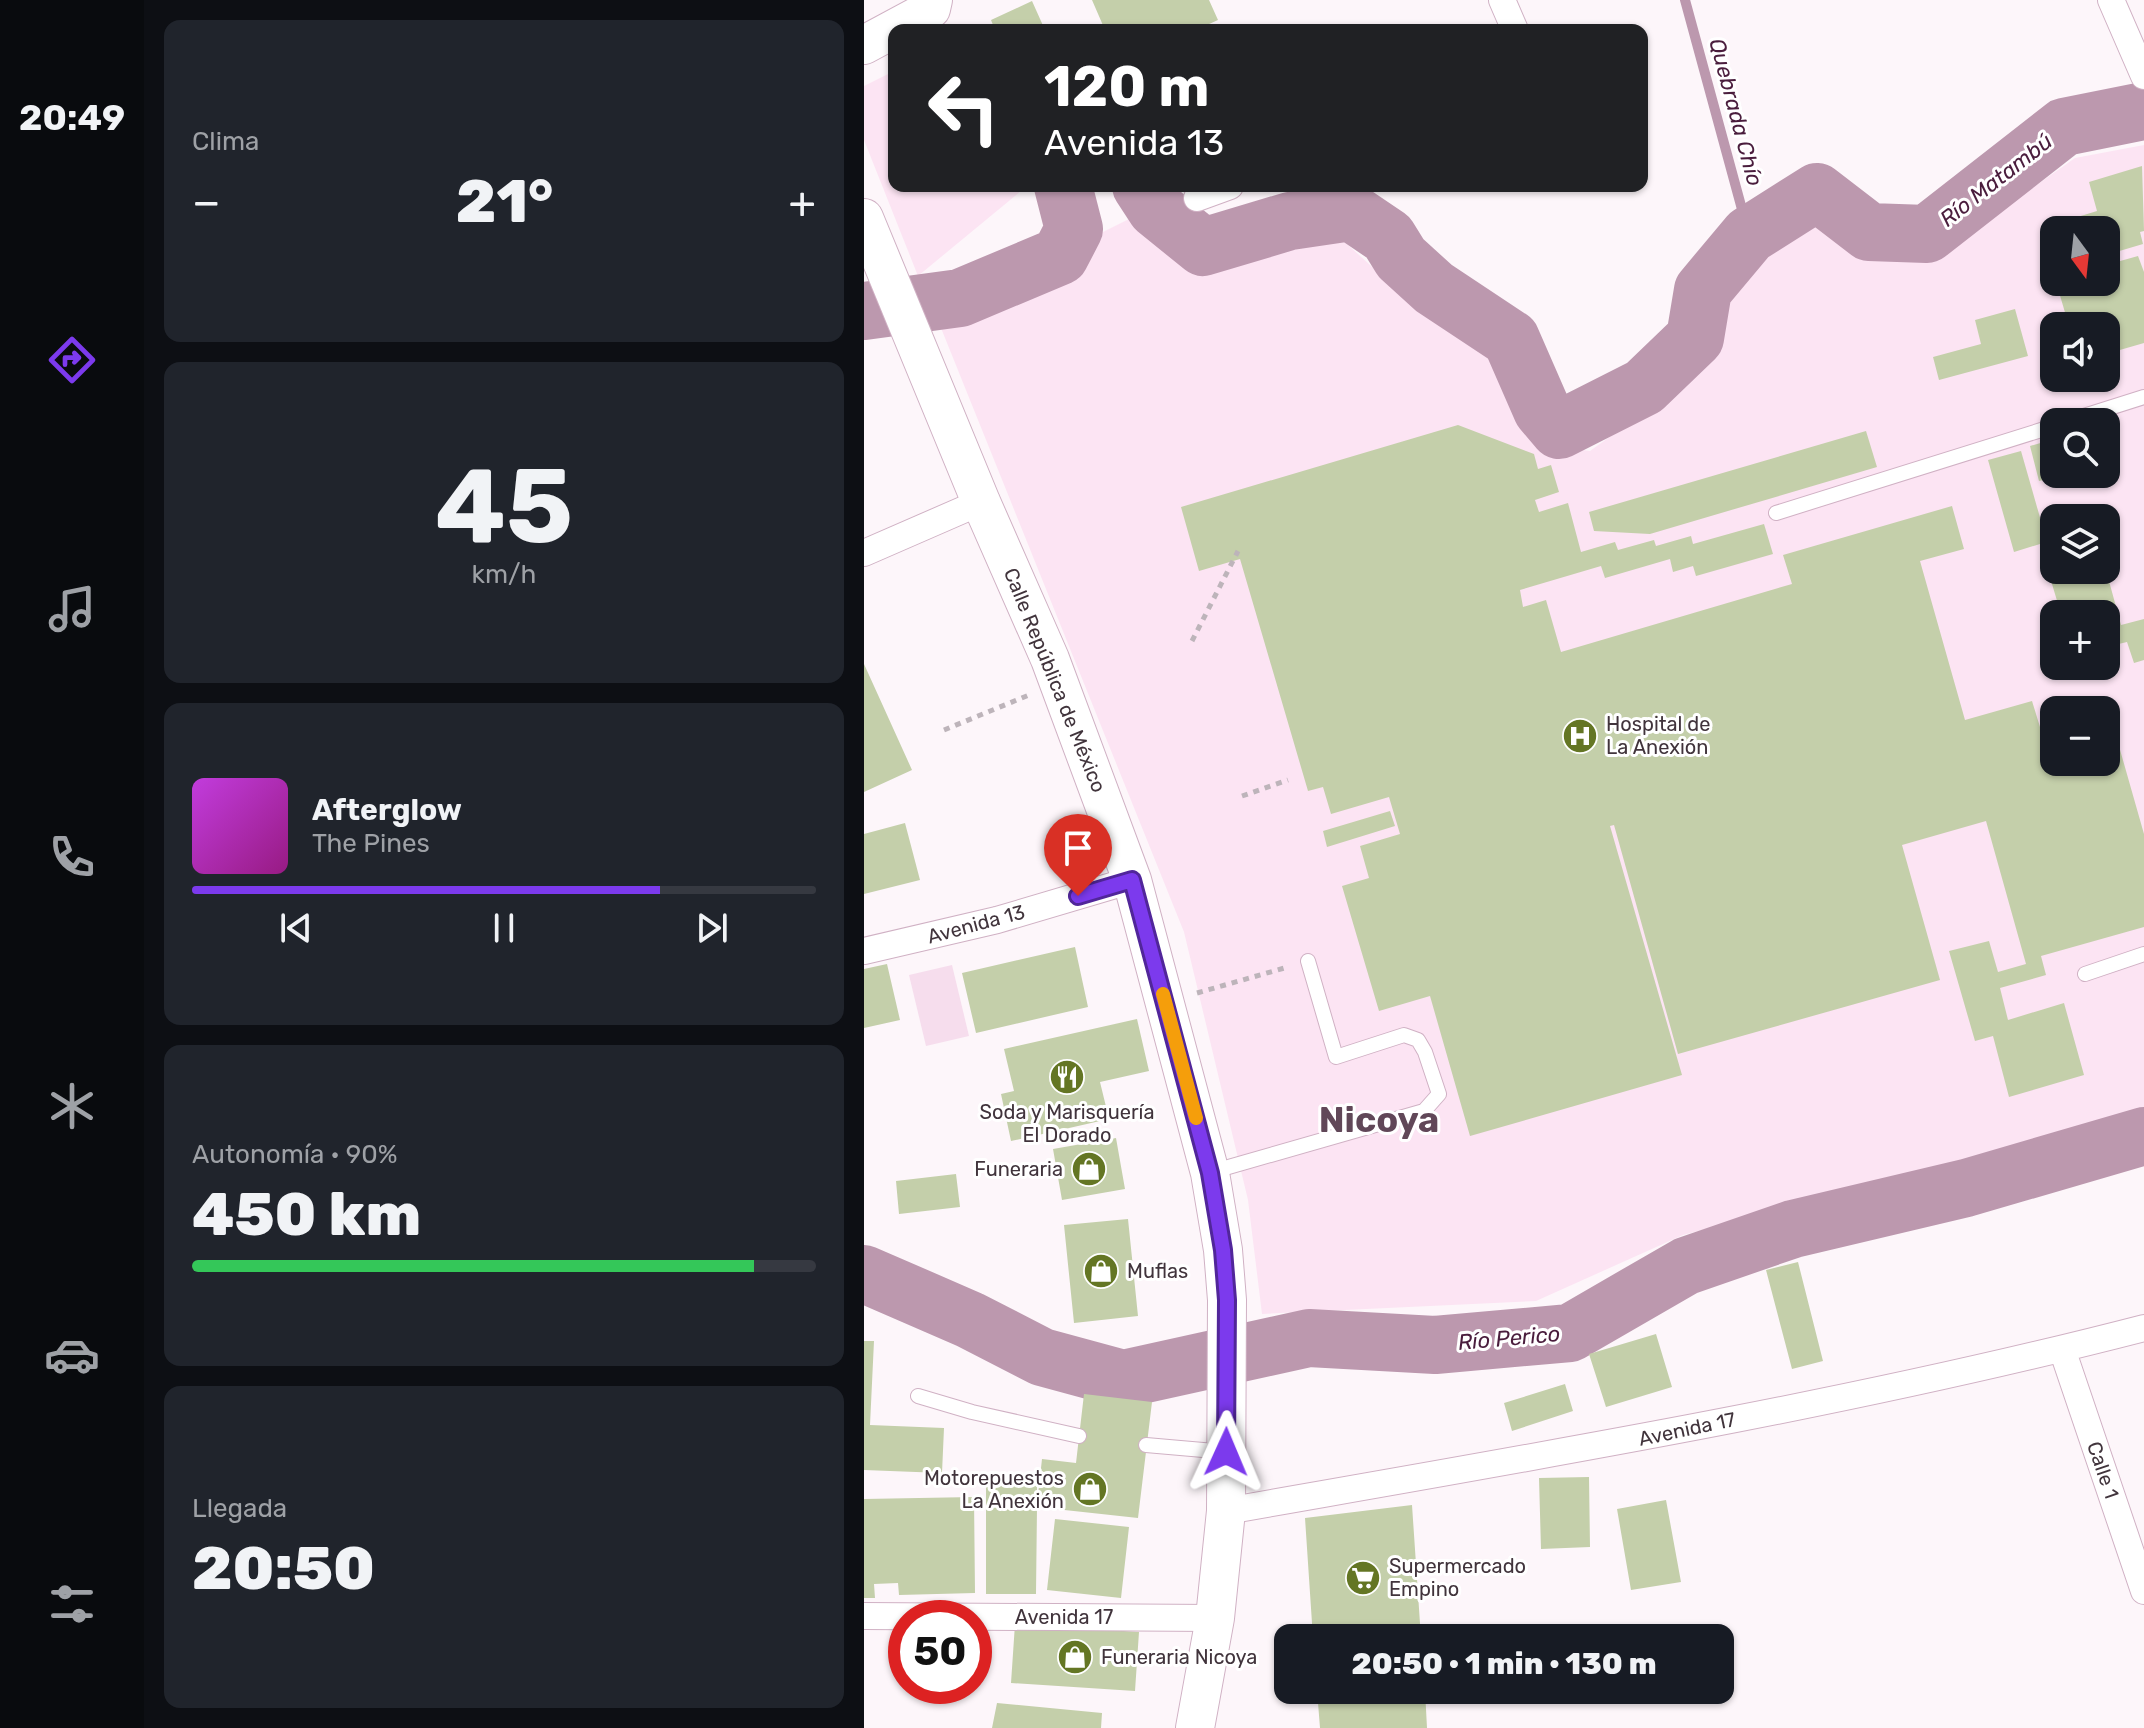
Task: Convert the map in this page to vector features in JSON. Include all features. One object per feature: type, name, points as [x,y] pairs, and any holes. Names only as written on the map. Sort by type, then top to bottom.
[{"type":"main road","points":[[900,24],[937,3]]},
{"type":"main road","points":[[864,45],[888,31]]},
{"type":"main road","name":"Calle República de México","points":[[864,218],[1059,683],[1132,880],[1210,1173],[1223,1250],[1227,1300],[1226,1511],[1215,1618],[1195,1728]]},
{"type":"street","points":[[1502,0],[1512,24]]},
{"type":"street","points":[[2111,0],[2144,76]]},
{"type":"street","points":[[1197,198],[1214,192]]},
{"type":"street","points":[[864,553],[981,502]]},
{"type":"street","name":"Avenida 13","points":[[864,951],[997,920],[1132,880]]},
{"type":"street","name":"Avenida 17","points":[[1226,1511],[1648,1437],[2062,1349],[2144,1328]]},
{"type":"street","name":"Calle 1","points":[[2062,1349],[2144,1591]]},
{"type":"street","name":"Avenida 17","points":[[864,1616],[1215,1618]]},
{"type":"lane","points":[[2109,408],[2144,397]]},
{"type":"lane","points":[[1776,513],[2040,430]]},
{"type":"lane","points":[[2085,974],[2144,954]]},
{"type":"lane","points":[[1210,1173],[1424,1111],[1439,1094],[1418,1040],[1404,1035],[1336,1057],[1308,961]]},
{"type":"lane","points":[[918,1396],[972,1412],[1079,1436]]},
{"type":"lane","points":[[1146,1445],[1226,1452]]},
{"type":"path","points":[[1192,641],[1238,551]]},
{"type":"path","points":[[944,730],[1059,683]]},
{"type":"path","points":[[1242,796],[1288,780]]},
{"type":"path","points":[[1165,1002],[1308,961]]},
{"type":"shaded area","points":[[888,74],[888,192],[1020,192],[918,276],[864,140],[864,86]]},
{"type":"shaded area","name":"Hospital de La Anexión","points":[[2144,145],[2144,1108],[1930,1170],[1683,1235],[1536,1301],[1262,1314],[1248,1200],[1184,932],[941,328],[1065,274],[1097,235],[1133,217],[1176,259],[1227,264],[1337,235],[1391,284],[1493,358],[1544,445],[1590,451],[1672,392],[1716,341],[1721,295],[1810,223],[1856,250],[1941,252],[2075,158]]},
{"type":"shaded area","points":[[952,965],[969,1036],[926,1046],[909,975]]},
{"type":"building","points":[[1092,0],[1209,0],[1218,20],[1209,24],[1102,24]]},
{"type":"building","points":[[1032,1],[1042,24],[993,24],[991,20]]},
{"type":"building","points":[[2142,166],[2144,231],[2140,232],[2143,244],[2120,251],[2120,216],[2081,216],[2097,211],[2089,182]]},
{"type":"building","points":[[2138,256],[2144,272],[2144,343],[2120,350],[2120,312],[2065,312],[2060,296],[2120,296],[2120,261]]},
{"type":"building","points":[[2015,309],[2028,356],[1939,380],[1933,357],[1981,344],[1975,320]]},
{"type":"building","points":[[1458,425],[1534,454],[1538,469],[1551,465],[1559,492],[1535,500],[1539,512],[1568,503],[1581,552],[1615,542],[1618,550],[1654,540],[1656,546],[1691,536],[1693,544],[1764,524],[1773,554],[1696,576],[1693,566],[1673,572],[1670,559],[1605,578],[1601,566],[1520,590],[1523,607],[1546,600],[1561,652],[1792,584],[1783,555],[1952,506],[1964,549],[1920,561],[1965,720],[2032,701],[2040,727],[2040,776],[2120,776],[2120,750],[2144,834],[2144,927],[2041,956],[2046,975],[2000,988],[2008,1020],[2064,1003],[2084,1075],[2009,1097],[1993,1036],[1975,1041],[1949,951],[1989,941],[1998,972],[2026,964],[1986,821],[1902,845],[1940,980],[1678,1054],[1614,825],[1610,826],[1682,1075],[1470,1136],[1430,996],[1379,1011],[1342,886],[1369,878],[1360,846],[1400,834],[1389,797],[1331,814],[1323,787],[1308,791],[1240,559],[1199,571],[1181,507]]},
{"type":"building","points":[[1866,431],[1877,467],[1650,534],[1594,531],[1589,512]]},
{"type":"building","points":[[2040,443],[2040,481],[2039,481],[2030,446]]},
{"type":"building","points":[[2021,451],[2040,518],[2040,544],[2014,552],[1988,460]]},
{"type":"building","points":[[2052,584],[2110,584],[2114,600],[2057,600]]},
{"type":"building","points":[[2144,619],[2144,660],[2134,663],[2127,642],[2120,644],[2120,621],[2121,625]]},
{"type":"building","points":[[864,664],[912,770],[864,792]]},
{"type":"building","points":[[1390,811],[1395,826],[1327,847],[1323,831]]},
{"type":"building","points":[[905,823],[920,880],[864,894],[864,834]]},
{"type":"building","points":[[1075,947],[1088,1007],[976,1033],[962,973]]},
{"type":"building","points":[[887,964],[900,1020],[864,1028],[864,969]]},
{"type":"building","name":"Soda y Marisquería El Dorado","points":[[1137,1019],[1149,1071],[1100,1082],[1109,1119],[1011,1141],[1001,1094],[1014,1091],[1004,1049]]},
{"type":"building","name":"Funeraria","points":[[1116,1138],[1125,1189],[1062,1200],[1053,1149]]},
{"type":"building","points":[[956,1174],[960,1207],[899,1214],[896,1181]]},
{"type":"building","name":"Muflas","points":[[1128,1219],[1138,1316],[1074,1323],[1064,1225]]},
{"type":"building","points":[[1798,1262],[1823,1361],[1792,1369],[1766,1270]]},
{"type":"building","points":[[1656,1334],[1672,1387],[1606,1407],[1589,1354]]},
{"type":"building","points":[[864,1341],[874,1341],[870,1425],[944,1428],[942,1473],[864,1470]]},
{"type":"building","points":[[1565,1384],[1573,1411],[1512,1431],[1504,1403]]},
{"type":"building","points":[[1084,1394],[1152,1402],[1138,1518],[1037,1507],[1036,1594],[986,1594],[986,1473],[1037,1473],[1037,1504],[1042,1459],[1076,1463]]},
{"type":"building","points":[[1589,1477],[1590,1547],[1541,1549],[1539,1478]]},
{"type":"building","points":[[974,1497],[975,1593],[899,1595],[898,1583],[874,1584],[875,1598],[864,1598],[864,1499]]},
{"type":"building","points":[[1666,1500],[1681,1582],[1631,1590],[1617,1509]]},
{"type":"building","name":"Supermercado Empino","points":[[1412,1505],[1420,1624],[1312,1624],[1305,1518]]},
{"type":"building","points":[[1055,1519],[1129,1527],[1121,1598],[1047,1590]]},
{"type":"building","name":"Funeraria Nicoya","points":[[1015,1624],[1139,1632],[1135,1691],[1011,1683]]},
{"type":"building","points":[[997,1703],[1102,1713],[1101,1728],[992,1728]]},
{"type":"building","points":[[1318,1704],[1426,1704],[1427,1728],[1320,1728]]},
{"type":"waterway","name":"Quebrada Chío","points":[[1685,0],[1749,235]]},
{"type":"waterway","name":"Río Matambú","points":[[1145,192],[1156,209],[1203,247],[1290,221],[1351,212],[1388,237],[1401,258],[1434,288],[1511,339],[1542,410],[1559,430],[1644,387],[1695,338],[1703,290],[1749,235],[1817,192],[1869,232],[1927,234],[2064,127],[2144,111]]},
{"type":"waterway","name":"Río Matambú","points":[[864,311],[960,298],[1060,256],[1074,229],[1065,192]]},
{"type":"waterway","name":"Río Perico","points":[[864,1274],[970,1320],[1042,1357],[1123,1379],[1309,1338],[1435,1345],[1570,1333],[1686,1266],[1793,1229],[1966,1188],[2144,1136]]},
{"type":"slow traffic","points":[[1163,994],[1196,1118]]},
{"type":"place","name":"Hospital de La Anexión","points":[[1580,736]]},
{"type":"place","name":"Soda y Marisquería El Dorado","points":[[1067,1077]]},
{"type":"place","name":"Funeraria","points":[[1089,1169]]},
{"type":"place","name":"Muflas","points":[[1101,1271]]},
{"type":"place","name":"Motorepuestos La Anexión","points":[[1090,1489]]},
{"type":"place","name":"Supermercado Empino","points":[[1363,1578]]},
{"type":"place","name":"Funeraria Nicoya","points":[[1075,1657]]},
{"type":"district","name":"Nicoya","points":[[1379,1119]]},
{"type":"route","points":[[1078,896],[1132,880],[1173,1030],[1210,1173],[1223,1250],[1227,1300],[1226,1452]]}]
